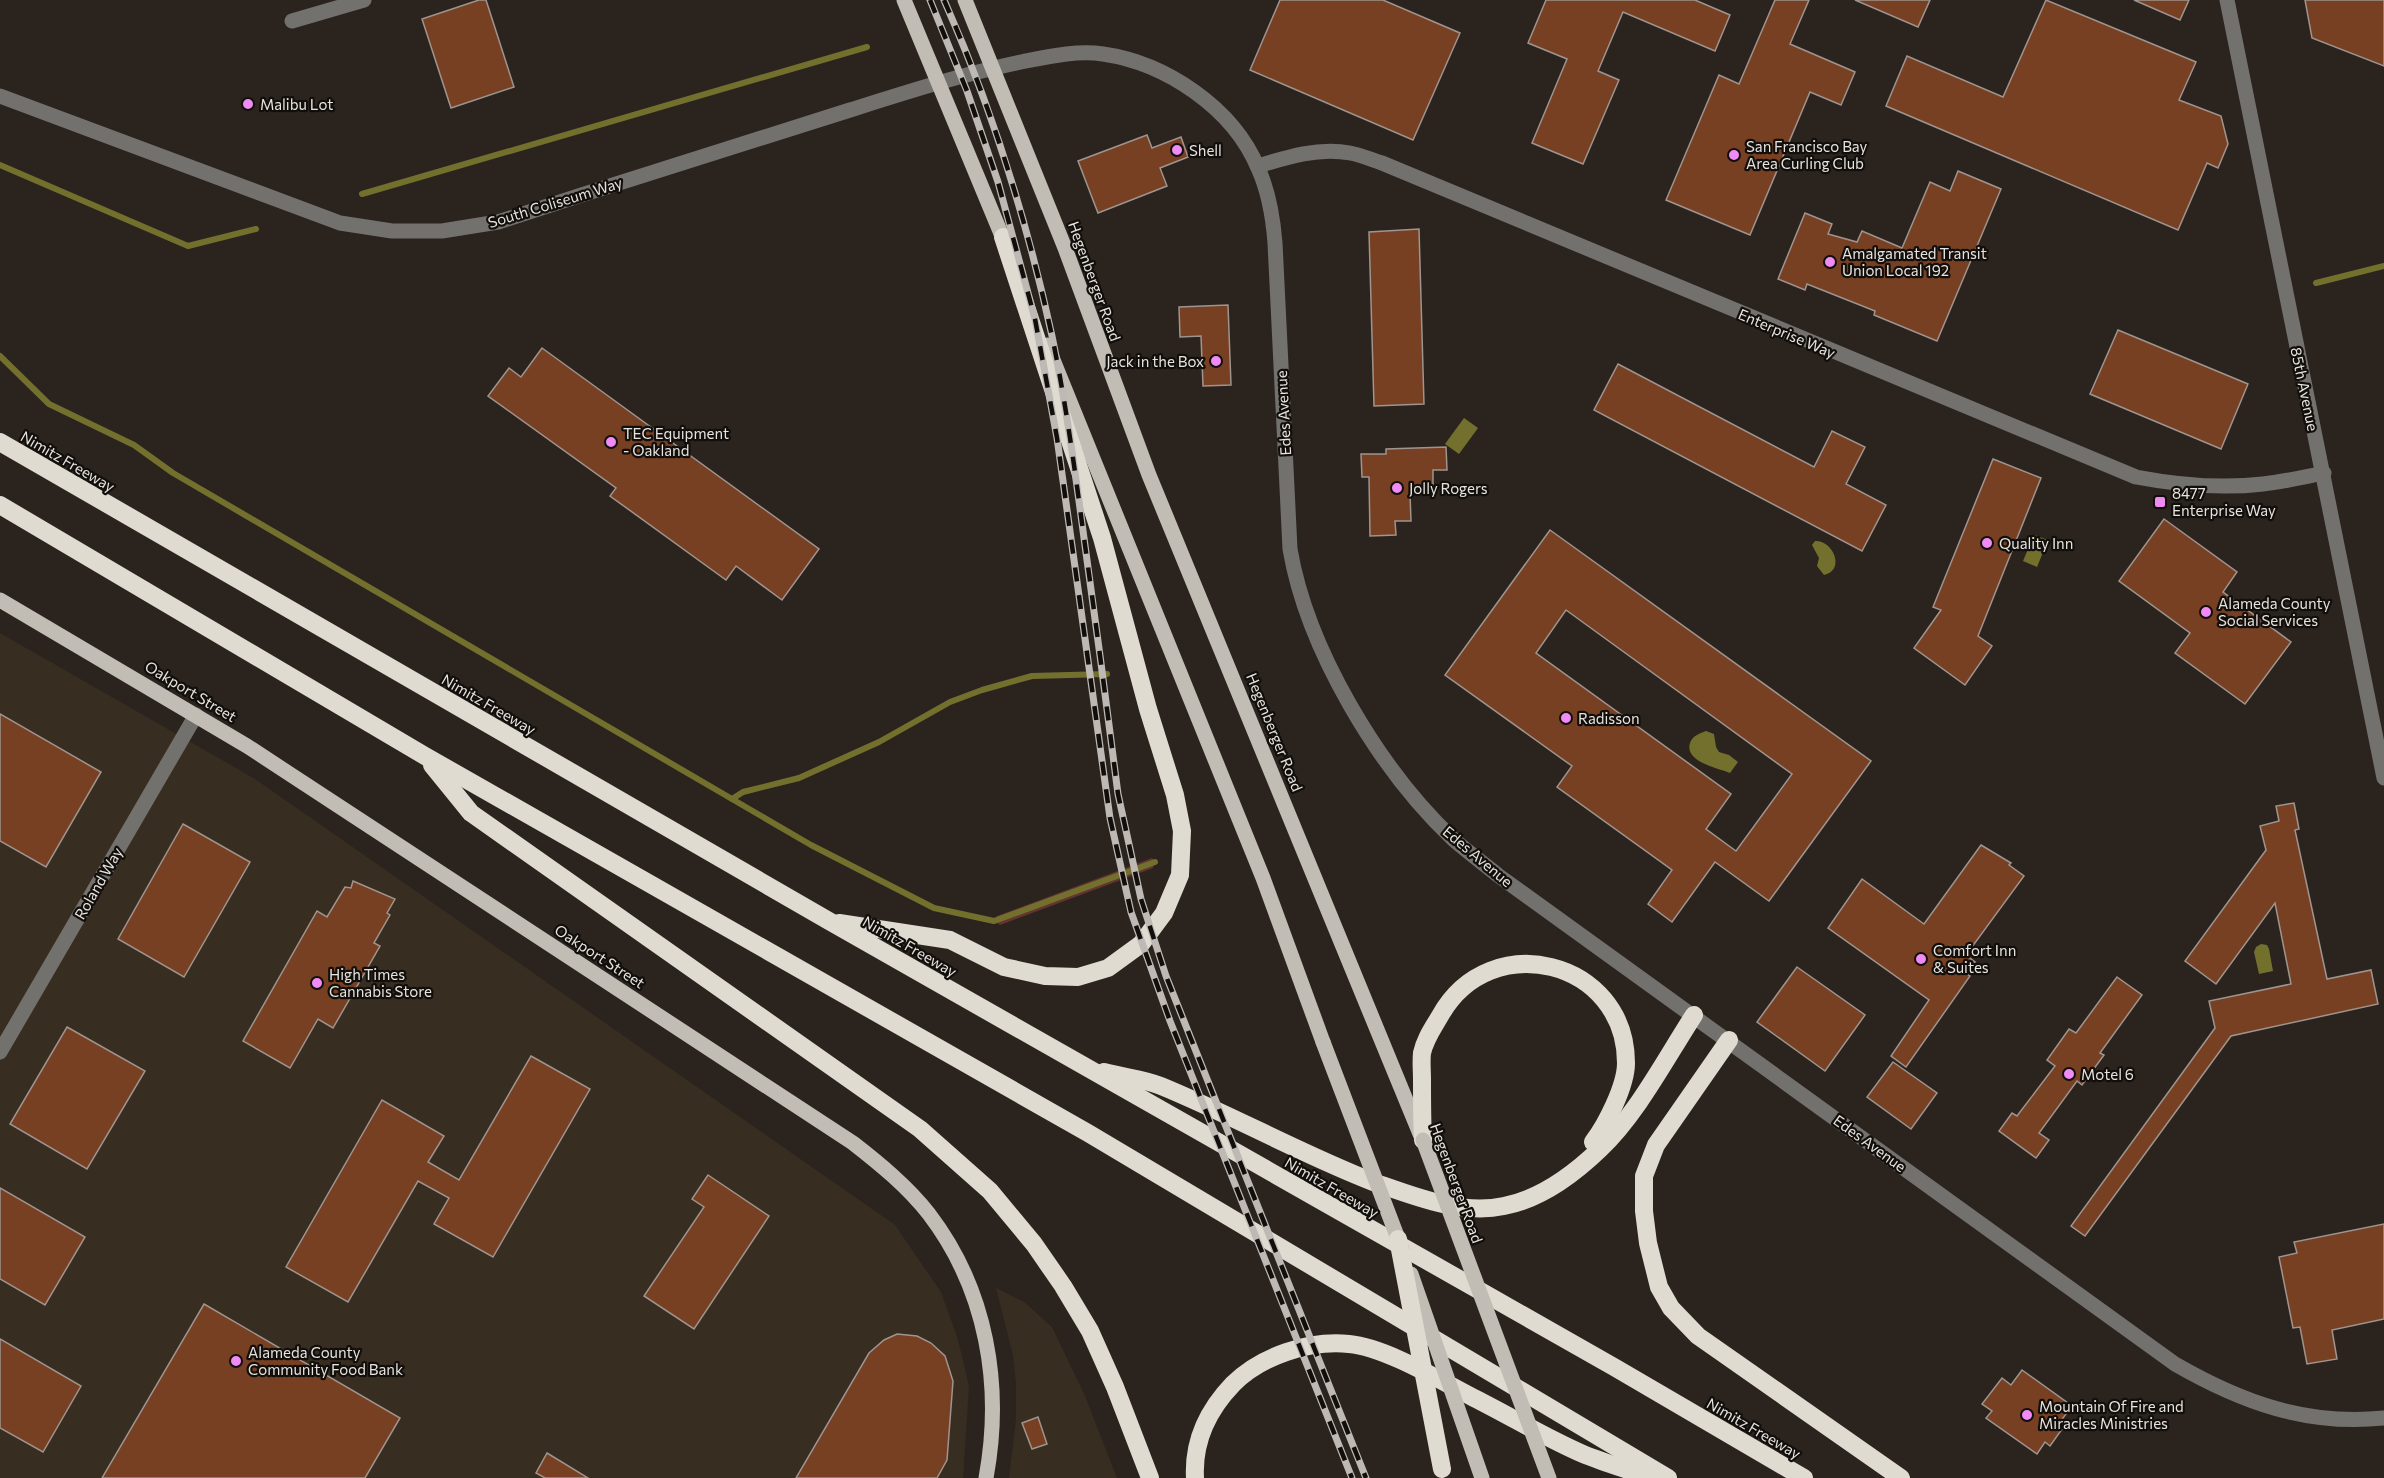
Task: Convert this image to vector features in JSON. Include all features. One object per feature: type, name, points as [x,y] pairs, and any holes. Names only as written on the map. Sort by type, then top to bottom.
[{"type":"highway","points":[[829,921],[950,940],[1004,967],[1045,976],[1078,977],[1108,968],[1141,944],[1164,913],[1179,875],[1182,831],[1175,795],[1148,709],[1102,538],[1003,237]]},
{"type":"highway","name":"Nimitz Freeway","points":[[0,442],[829,921],[1614,1367],[1804,1478]]},
{"type":"highway","points":[[0,505],[425,756],[1088,1133],[1668,1478]]},
{"type":"highway","points":[[425,756],[471,813],[920,1129],[990,1191],[1034,1244],[1090,1331],[1115,1387],[1150,1478]]},
{"type":"highway","points":[[1423,1140],[1422,1054],[1426,1041],[1447,1004],[1469,982],[1495,968],[1528,963],[1557,967],[1587,981],[1607,1003],[1623,1034],[1626,1066],[1606,1124],[1569,1175]]},
{"type":"highway","points":[[1086,1068],[1159,1085],[1337,1168],[1419,1198],[1464,1207],[1504,1206],[1538,1195],[1569,1175],[1601,1148],[1627,1118],[1694,1015]]},
{"type":"highway","points":[[1729,1040],[1656,1145],[1644,1176],[1644,1211],[1659,1287],[1671,1308],[1698,1336],[1901,1478]]},
{"type":"highway","points":[[1398,1239],[1442,1474]]},
{"type":"highway","points":[[1195,1478],[1194,1462],[1201,1434],[1217,1400],[1242,1375],[1275,1356],[1311,1345],[1350,1344],[1386,1355],[1418,1369],[1582,1454],[1652,1478]]},
{"type":"main road","points":[[904,0],[1003,237],[1263,878],[1398,1239],[1482,1478]]},
{"type":"main road","name":"Hegenberger Road","points":[[965,0],[994,68],[1149,475],[1423,1140],[1549,1478]]},
{"type":"main road","name":"Oakport Street","points":[[0,600],[266,758],[853,1143],[881,1165],[929,1214],[965,1275],[978,1310],[987,1344],[994,1413],[986,1478]]},
{"type":"street","points":[[292,21],[364,0]]},
{"type":"street","name":"85th Avenue","points":[[2227,0],[2384,778]]},
{"type":"street","name":"Edes Avenue","points":[[939,82],[1048,56],[1102,54],[1141,63],[1181,81],[1210,104],[1236,131],[1258,165],[1274,225],[1289,529],[1293,567],[1309,622],[1346,695],[1377,748],[1411,793],[1453,838],[1499,876],[2181,1367],[2224,1391],[2273,1409],[2325,1418],[2384,1418]]},
{"type":"street","name":"South Coliseum Way","points":[[0,96],[340,223],[392,231],[442,231],[498,222],[939,82]]},
{"type":"street","name":"Enterprise Way","points":[[1258,165],[1287,156],[1319,152],[1350,153],[1382,163],[2136,477],[2177,485],[2218,487],[2263,484],[2324,473]]},
{"type":"street","name":"Roland Way","points":[[0,1052],[196,715]]},
{"type":"shaded area","points":[[1464,418],[1478,428],[1459,454],[1445,444]]},
{"type":"shaded area","points":[[2034,535],[2048,540],[2037,567],[2023,561]]},
{"type":"shaded area","points":[[1815,541],[1827,545],[1832,550],[1836,562],[1831,572],[1824,575],[1817,566],[1819,558],[1812,545]]},
{"type":"shaded area","points":[[0,633],[255,779],[895,1225],[941,1292],[958,1340],[969,1386],[963,1478],[0,1478]]},
{"type":"shaded area","points":[[1706,731],[1714,734],[1719,752],[1729,755],[1738,762],[1730,773],[1703,763],[1692,755],[1691,740]]},
{"type":"shaded area","points":[[1152,858],[1155,862],[1153,868],[1000,925],[994,921],[997,916]]},
{"type":"shaded area","points":[[2261,944],[2267,945],[2269,949],[2273,971],[2259,974],[2254,952]]},
{"type":"shaded area","points":[[996,1288],[1024,1302],[1052,1327],[1085,1396],[1117,1478],[1009,1478],[1016,1419],[1016,1384],[1013,1355]]},
{"type":"building","points":[[479,0],[486,0],[514,87],[451,108],[422,19]]},
{"type":"building","points":[[1280,0],[1383,0],[1460,33],[1413,140],[1250,70]]},
{"type":"building","points":[[1546,0],[1695,0],[1730,15],[1715,51],[1623,12],[1598,71],[1619,80],[1583,164],[1532,143],[1567,59],[1528,43]]},
{"type":"building","name":"San Francisco Bay Area Curling Club","points":[[1775,0],[1809,0],[1790,44],[1855,72],[1841,105],[1810,92],[1750,235],[1666,200],[1719,75],[1739,84]]},
{"type":"building","points":[[1855,0],[1930,0],[1918,27]]},
{"type":"building","points":[[2046,0],[2196,62],[2179,100],[2221,116],[2228,144],[2218,168],[2207,163],[2178,230],[1886,106],[1907,56],[2003,97]]},
{"type":"building","points":[[2134,0],[2189,0],[2180,20]]},
{"type":"building","points":[[2305,0],[2384,0],[2384,66],[2312,38]]},
{"type":"building","points":[[1147,135],[1152,148],[1181,137],[1188,157],[1160,168],[1167,186],[1098,213],[1078,161]]},
{"type":"building","points":[[1958,171],[2001,189],[1937,341],[1874,315],[1875,311],[1807,284],[1805,290],[1778,279],[1805,213],[1832,224],[1828,234],[1857,242],[1862,231],[1902,248],[1930,182],[1950,191]]},
{"type":"building","points":[[1419,229],[1424,404],[1374,406],[1369,232]]},
{"type":"building","name":"Jack in the Box","points":[[1228,305],[1231,385],[1203,386],[1201,336],[1180,337],[1179,307]]},
{"type":"building","points":[[2118,330],[2248,384],[2221,449],[2090,394]]},
{"type":"building","name":"TEC Equipment - Oakland","points":[[542,348],[819,549],[782,600],[736,566],[726,580],[610,496],[616,488],[488,396],[509,368],[521,377]]},
{"type":"building","points":[[1618,364],[1814,467],[1832,431],[1865,447],[1846,484],[1886,505],[1862,551],[1594,410]]},
{"type":"building","points":[[1446,447],[1447,470],[1433,470],[1433,493],[1410,494],[1411,521],[1395,521],[1396,535],[1370,536],[1369,477],[1362,477],[1361,454],[1386,454],[1386,449]]},
{"type":"building","name":"Quality Inn","points":[[1993,459],[2041,478],[1978,636],[1992,646],[1965,685],[1914,648],[1941,610],[1933,607]]},
{"type":"building","name":"Alameda County Social Services","points":[[2164,519],[2237,572],[2223,592],[2291,642],[2245,704],[2175,653],[2190,633],[2119,581]]},
{"type":"building","name":"Radisson","points":[[1550,530],[1871,761],[1769,901],[1715,862],[1672,922],[1648,904],[1672,870],[1557,787],[1572,766],[1445,675]],"holes":[[[1566,610],[1792,774],[1736,851],[1706,829],[1731,794],[1536,653]]]},
{"type":"building","points":[[0,714],[101,772],[46,867],[0,841]]},
{"type":"building","points":[[2294,803],[2299,829],[2295,830],[2327,979],[2371,970],[2378,1004],[2231,1036],[2085,1236],[2071,1226],[2215,1028],[2209,1001],[2291,984],[2275,903],[2216,984],[2185,961],[2266,850],[2260,826],[2279,821],[2276,806]]},
{"type":"building","points":[[183,824],[250,862],[184,977],[118,939]]},
{"type":"building","name":"Comfort Inn & Suites","points":[[1981,845],[2011,863],[2009,865],[2024,876],[1966,955],[1975,962],[1967,974],[1970,976],[1906,1067],[1891,1056],[1929,1000],[1828,928],[1862,879],[1924,924]]},
{"type":"building","name":"High Times Cannabis Store","points":[[353,881],[395,899],[387,913],[390,915],[374,943],[380,946],[333,1028],[318,1019],[290,1068],[243,1041],[317,911],[327,917],[345,887],[351,888]]},
{"type":"building","points":[[1797,967],[1865,1015],[1825,1071],[1757,1022]]},
{"type":"building","name":"Motel 6","points":[[2117,977],[2142,995],[2100,1053],[2104,1055],[2082,1085],[2077,1081],[2039,1133],[2049,1140],[2036,1158],[1999,1131],[2012,1113],[2017,1116],[2055,1066],[2047,1060],[2069,1029],[2076,1033]]},
{"type":"building","points":[[67,1027],[145,1071],[87,1169],[10,1124]]},
{"type":"building","points":[[531,1056],[590,1089],[493,1257],[434,1224],[449,1198],[418,1181],[348,1302],[286,1267],[382,1100],[444,1136],[428,1162],[459,1180]]},
{"type":"building","points":[[1893,1062],[1937,1093],[1911,1129],[1867,1097]]},
{"type":"building","points":[[708,1175],[769,1216],[694,1329],[644,1296],[704,1207],[692,1199]]},
{"type":"building","points":[[0,1188],[85,1237],[45,1305],[0,1279]]},
{"type":"building","points":[[2384,1224],[2384,1319],[2332,1330],[2337,1359],[2307,1364],[2300,1327],[2293,1328],[2279,1257],[2297,1253],[2294,1242]]},
{"type":"building","name":"Alameda County Community Food Bank","points":[[204,1304],[400,1418],[365,1478],[102,1478]]},
{"type":"building","points":[[897,1334],[917,1336],[931,1343],[945,1356],[953,1381],[947,1460],[937,1478],[796,1478],[869,1353],[884,1340]]},
{"type":"building","points":[[0,1339],[81,1386],[43,1452],[0,1428]]},
{"type":"building","name":"Mountain Of Fire and Miracles Ministries","points":[[2022,1370],[2072,1406],[2060,1422],[2065,1425],[2050,1446],[2045,1442],[2037,1454],[1986,1418],[1992,1411],[1982,1404],[2002,1378],[2011,1385]]},
{"type":"building","points":[[1038,1417],[1047,1444],[1032,1449],[1022,1423]]},
{"type":"building","points":[[547,1453],[588,1478],[545,1478],[536,1473]]},
{"type":"waterway","points":[[362,194],[867,47]]},
{"type":"waterway","points":[[0,165],[188,246],[256,229]]},
{"type":"waterway","points":[[2316,283],[2384,266]]},
{"type":"waterway","points":[[0,356],[49,404],[134,445],[173,473],[732,799],[743,792],[799,778],[879,742],[950,702],[982,690],[1032,676],[1107,674]]},
{"type":"waterway","points":[[732,799],[811,845],[934,908],[994,921],[1155,862]]},
{"type":"railway","points":[[930,0],[967,91],[998,182],[1035,319],[1057,438],[1110,818],[1131,912],[1170,1021],[1352,1478]]},
{"type":"railway","points":[[944,0],[978,82],[1007,165],[1052,336],[1074,462],[1118,794],[1141,899],[1166,976],[1366,1478]]},
{"type":"place","name":"Malibu Lot","points":[[248,104]]},
{"type":"place","name":"Shell","points":[[1177,150]]},
{"type":"place","name":"San Francisco Bay Area Curling Club","points":[[1734,155]]},
{"type":"place","name":"Amalgamated Transit Union Local 192","points":[[1830,262]]},
{"type":"place","name":"Jack in the Box","points":[[1216,361]]},
{"type":"place","name":"TEC Equipment - Oakland","points":[[611,442]]},
{"type":"place","name":"Jolly Rogers","points":[[1397,488]]},
{"type":"place","name":"8477 Enterprise Way","points":[[2160,502]]},
{"type":"place","name":"Quality Inn","points":[[1987,543]]},
{"type":"place","name":"Alameda County Social Services","points":[[2206,612]]},
{"type":"place","name":"Radisson","points":[[1566,718]]},
{"type":"place","name":"Comfort Inn & Suites","points":[[1921,959]]},
{"type":"place","name":"High Times Cannabis Store","points":[[317,983]]},
{"type":"place","name":"Motel 6","points":[[2069,1074]]},
{"type":"place","name":"Alameda County Community Food Bank","points":[[236,1361]]},
{"type":"place","name":"Mountain Of Fire and Miracles Ministries","points":[[2027,1415]]}]
